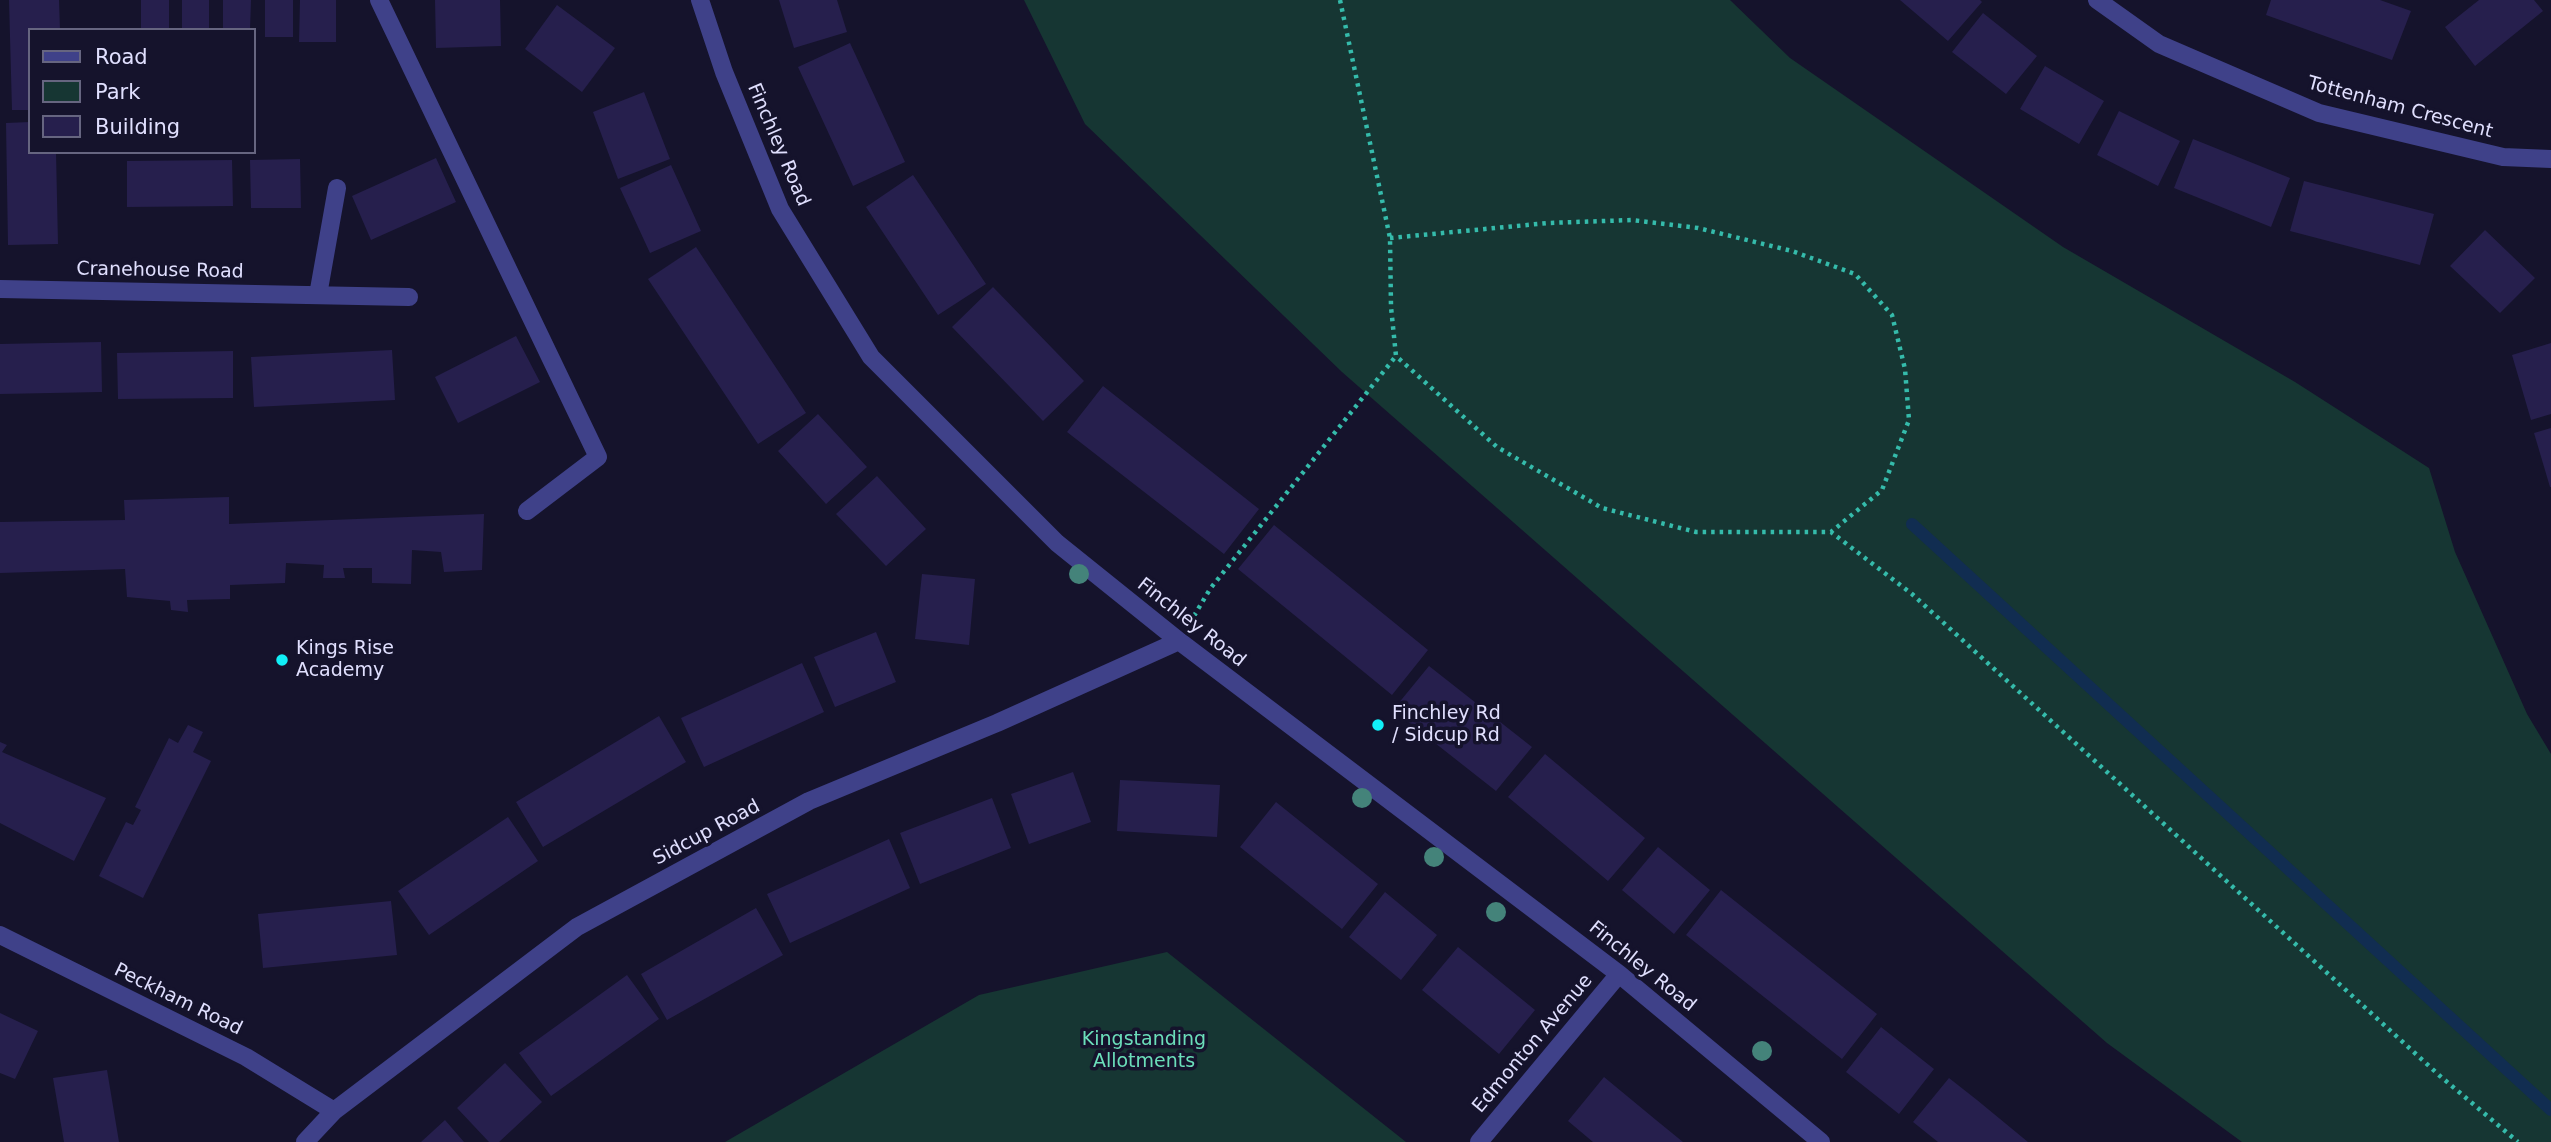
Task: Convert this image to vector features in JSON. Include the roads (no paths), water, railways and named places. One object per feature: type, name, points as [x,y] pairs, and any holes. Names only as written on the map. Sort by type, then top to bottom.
[{"type":"street","points":[[379,0],[597,457],[527,511]]},
{"type":"street","name":"Finchley Road","points":[[700,0],[724,72],[780,209],[871,357],[1057,543],[1179,641],[1619,974],[1821,1142]]},
{"type":"street","name":"Tottenham Crescent","points":[[2097,0],[2159,44],[2319,113],[2503,157],[2551,159]]},
{"type":"street","points":[[318,295],[337,188]]},
{"type":"street","name":"Cranehouse Road","points":[[0,289],[409,297]]},
{"type":"street","name":"Sidcup Road","points":[[304,1142],[334,1111],[577,928],[809,801],[997,723],[1179,641]]},
{"type":"street","name":"Peckham Road","points":[[0,935],[246,1057],[334,1111]]},
{"type":"street","name":"Edmonton Avenue","points":[[1479,1142],[1619,974]]},
{"type":"waterway","points":[[1912,524],[2551,1110]]},
{"type":"place","name":"Kings Rise Academy","points":[[282,660]]},
{"type":"place","name":"Finchley Rd / Sidcup Rd","points":[[1378,725]]},
{"type":"park label","name":"Kingstanding Allotments","points":[[1144,1051]]}]
